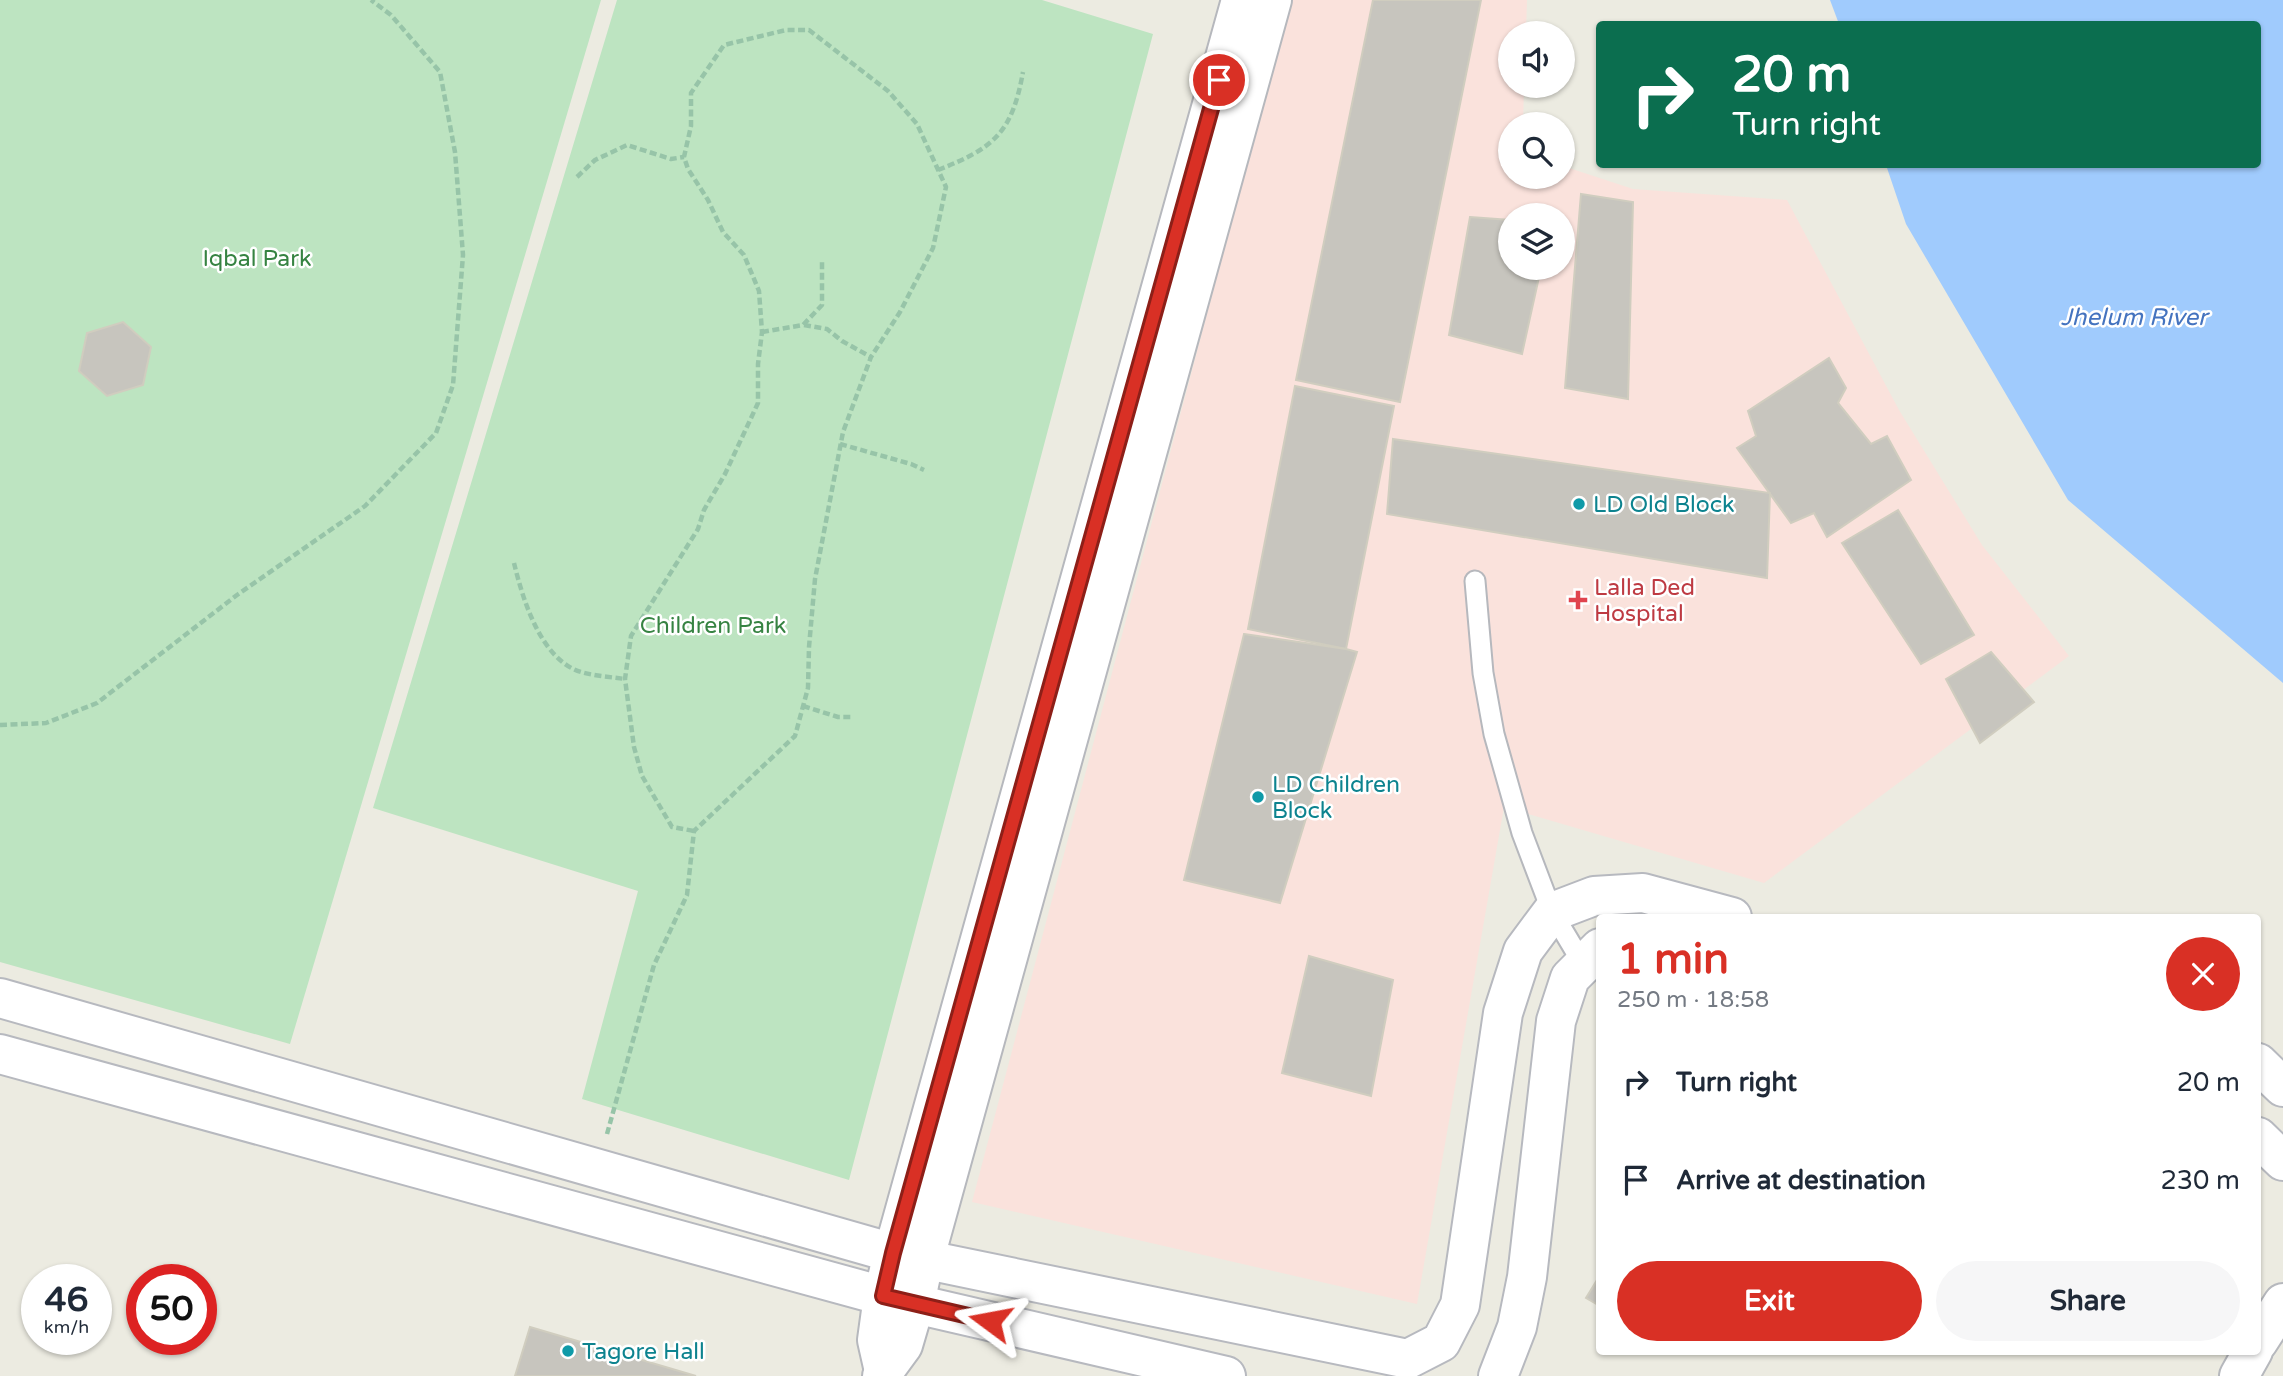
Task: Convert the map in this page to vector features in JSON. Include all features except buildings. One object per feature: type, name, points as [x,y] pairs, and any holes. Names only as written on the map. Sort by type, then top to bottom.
[{"type":"main road","points":[[883,1373],[903,1345],[899,1300],[908,1257],[1241,0]]},
{"type":"main road","points":[[908,1257],[1272,0]]},
{"type":"main road","points":[[0,998],[908,1257],[1408,1359],[1441,1342],[1460,1305],[1503,1013],[1523,951],[1552,912],[1594,896],[1643,893],[1721,914]]},
{"type":"main road","points":[[1498,1376],[1517,1327],[1527,1277],[1556,1021],[1570,978],[1591,956]]},
{"type":"main road","points":[[0,1054],[899,1300],[1187,1372],[1226,1376]]},
{"type":"main road","points":[[2261,1066],[2283,1087]]},
{"type":"main road","points":[[2261,1140],[2283,1161]]},
{"type":"main road","points":[[2261,1337],[2283,1303]]},
{"type":"main road","points":[[2239,1376],[2251,1355]]},
{"type":"lane","points":[[1475,581],[1483,673],[1494,734],[1522,833],[1552,912],[1591,956]]},
{"type":"path","points":[[0,725],[46,723],[97,703],[237,595],[365,506],[436,433],[453,385],[462,268],[455,152],[440,72],[391,15],[371,0]]},
{"type":"path","points":[[598,1168],[653,965],[687,895],[694,831],[795,736],[808,688],[815,579],[840,444],[872,357],[900,312],[933,248],[946,187],[917,124],[888,91],[809,30],[786,30],[724,45],[691,93],[691,126],[684,157],[723,232],[744,255],[759,291],[762,332],[758,364],[758,403],[725,474],[704,510],[698,529],[631,636],[625,679],[632,735],[642,776],[672,827],[694,831]]},
{"type":"path","points":[[938,170],[972,156],[989,145],[1006,124],[1018,95],[1023,72]]},
{"type":"path","points":[[577,177],[596,160],[627,145],[671,159],[684,157]]},
{"type":"path","points":[[803,325],[821,305],[822,261]]},
{"type":"path","points":[[762,332],[803,325],[827,329],[842,341],[872,357]]},
{"type":"path","points":[[840,444],[924,470]]},
{"type":"path","points":[[514,563],[534,625],[560,662],[580,672],[625,679]]},
{"type":"path","points":[[803,706],[838,717],[852,717]]},
{"type":"shaded area","name":"Lalla Ded Hospital","points":[[1290,0],[1527,0],[1526,21],[1498,21],[1498,98],[1524,98],[1523,112],[1498,112],[1498,189],[1575,189],[1575,170],[1633,189],[1787,200],[1899,410],[1982,545],[2069,656],[1764,883],[1504,807],[1417,1304],[972,1202]]},
{"type":"green space","name":"Iqbal Park","points":[[0,0],[601,0],[290,1044],[0,962]]},
{"type":"green space","name":"Children Park","points":[[617,0],[1042,0],[1153,34],[849,1180],[582,1099],[638,891],[373,808]]},
{"type":"water","name":"Jhelum River","points":[[1830,0],[2283,0],[2283,683],[2068,500],[1906,224],[1887,168],[2261,168],[2261,21],[1838,21]]},
{"type":"place","name":"LD Old Block","points":[[1579,504]]},
{"type":"place","name":"Lalla Ded Hospital","points":[[1578,600]]},
{"type":"place","name":"LD Children Block","points":[[1258,797]]},
{"type":"place","name":"Tagore Hall","points":[[568,1351]]},
{"type":"route","points":[[990,1321],[883,1296],[1219,80]]}]
